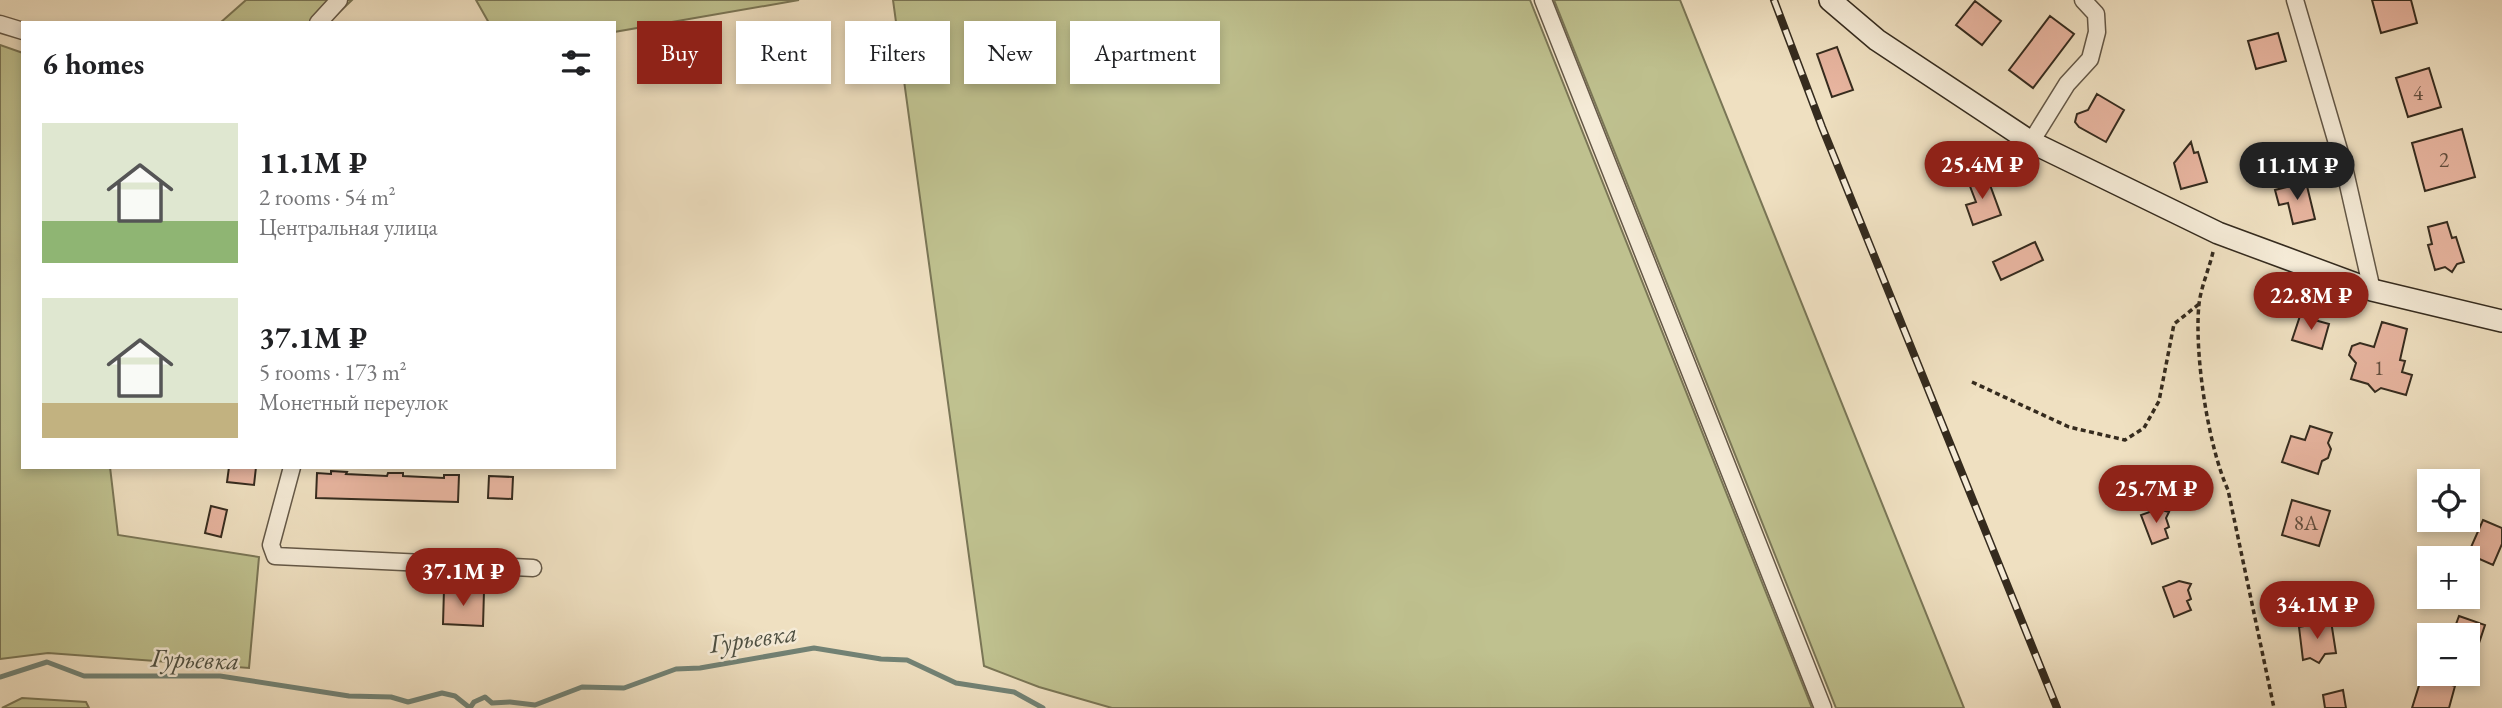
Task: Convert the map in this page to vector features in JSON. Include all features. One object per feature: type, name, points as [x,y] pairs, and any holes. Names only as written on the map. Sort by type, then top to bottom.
[{"type":"street","points":[[320,21],[339,0]]},
{"type":"street","points":[[1543,0],[1823,708]]},
{"type":"street","points":[[1830,0],[1877,40],[2031,142],[2218,233],[2372,290],[2502,321]]},
{"type":"street","points":[[2031,142],[2067,84],[2090,59],[2097,33],[2096,14],[2084,0]]},
{"type":"street","points":[[2295,0],[2344,167],[2372,290]]},
{"type":"street","points":[[0,24],[21,30]]},
{"type":"street","points":[[291,469],[271,545],[275,556],[533,568]]},
{"type":"path","points":[[2218,233],[2199,304],[2199,366],[2219,470],[2228,490],[2274,708]]},
{"type":"path","points":[[1972,382],[2069,427],[2125,440],[2144,428],[2159,401],[2174,324],[2199,304]]},
{"type":"green space","points":[[246,0],[352,0],[330,21],[222,21]]},
{"type":"green space","points":[[476,0],[799,0],[678,21],[637,21],[637,28],[616,32],[616,21],[488,21]]},
{"type":"green space","points":[[893,0],[1530,0],[1812,708],[1112,708],[1039,687],[984,666],[904,84],[950,84],[950,21],[896,21]]},
{"type":"green space","points":[[1554,0],[1680,0],[1964,708],[1836,708]]},
{"type":"green space","points":[[0,45],[21,52],[21,469],[110,469],[118,535],[259,557],[249,668],[48,653],[0,659]]},
{"type":"green space","points":[[22,698],[86,702],[89,708],[2,708]]},
{"type":"building","points":[[2372,0],[2411,0],[2417,23],[2381,33]]},
{"type":"building","points":[[1975,1],[2001,21],[1982,45],[1956,25]]},
{"type":"building","points":[[2050,16],[2074,34],[2033,88],[2009,70]]},
{"type":"building","points":[[2278,33],[2286,61],[2256,69],[2248,41]]},
{"type":"building","points":[[1837,47],[1853,90],[1832,97],[1817,54]]},
{"type":"building","points":[[2429,68],[2441,107],[2408,117],[2396,78]]},
{"type":"building","points":[[2097,94],[2124,110],[2106,142],[2075,122],[2077,114],[2088,110]]},
{"type":"building","points":[[2462,129],[2475,177],[2425,191],[2412,143]]},
{"type":"building","points":[[2191,142],[2194,153],[2198,152],[2207,182],[2181,189],[2174,163]]},
{"type":"building","points":[[1986,174],[2001,215],[1973,225],[1966,205],[1976,202],[1968,181]]},
{"type":"building","points":[[2306,182],[2315,219],[2293,224],[2288,203],[2279,205],[2275,190]]},
{"type":"building","points":[[2447,222],[2452,238],[2456,237],[2464,262],[2457,264],[2452,272],[2445,267],[2435,270],[2428,245],[2432,244],[2428,227]]},
{"type":"building","points":[[2035,242],[2043,260],[2001,280],[1993,262]]},
{"type":"building","points":[[2300,316],[2329,324],[2322,349],[2292,340]]},
{"type":"building","points":[[2382,322],[2407,329],[2400,360],[2405,361],[2402,372],[2412,375],[2406,395],[2381,388],[2375,392],[2368,384],[2351,379],[2356,363],[2349,355],[2352,346],[2360,343],[2374,347]]},
{"type":"building","points":[[2310,426],[2332,433],[2328,443],[2331,449],[2328,458],[2322,461],[2318,474],[2282,462],[2291,436],[2305,440]]},
{"type":"building","points":[[229,469],[256,469],[254,485],[227,482]]},
{"type":"building","points":[[331,471],[387,476],[388,473],[403,473],[403,476],[444,478],[444,475],[459,475],[458,502],[316,498],[317,473],[331,474]]},
{"type":"building","points":[[489,476],[513,477],[512,499],[488,498]]},
{"type":"building","points":[[2292,500],[2330,511],[2319,546],[2282,535]]},
{"type":"building","points":[[211,506],[227,510],[221,537],[205,533]]},
{"type":"building","points":[[2158,509],[2169,512],[2166,518],[2169,527],[2165,529],[2168,538],[2152,544],[2141,515]]},
{"type":"building","points":[[2483,520],[2502,528],[2502,544],[2493,565],[2480,559],[2480,546],[2472,546]]},
{"type":"building","points":[[2179,581],[2191,584],[2188,590],[2191,599],[2187,601],[2191,610],[2174,617],[2163,587]]},
{"type":"building","points":[[444,589],[484,591],[483,626],[443,624]]},
{"type":"building","points":[[2459,616],[2479,623],[2456,623]]},
{"type":"building","points":[[2331,621],[2336,653],[2325,654],[2319,663],[2310,658],[2303,660],[2299,627]]},
{"type":"building","points":[[2480,623],[2485,625],[2480,640]]},
{"type":"building","points":[[2419,686],[2455,686],[2449,708],[2412,708]]},
{"type":"building","points":[[2343,690],[2346,708],[2325,708],[2323,695]]},
{"type":"waterway","name":"Гурьевка","points":[[470,708],[474,702],[485,697],[492,703],[535,705],[582,687],[624,688],[676,669],[700,668],[814,648],[881,659],[907,660],[956,683],[1014,692],[1043,708]]},
{"type":"waterway","name":"Гурьевка","points":[[0,677],[47,662],[84,676],[220,676],[349,696],[391,697],[408,702],[442,693],[455,696],[470,708]]},
{"type":"railway","points":[[1774,0],[1822,127],[2057,708]]}]
